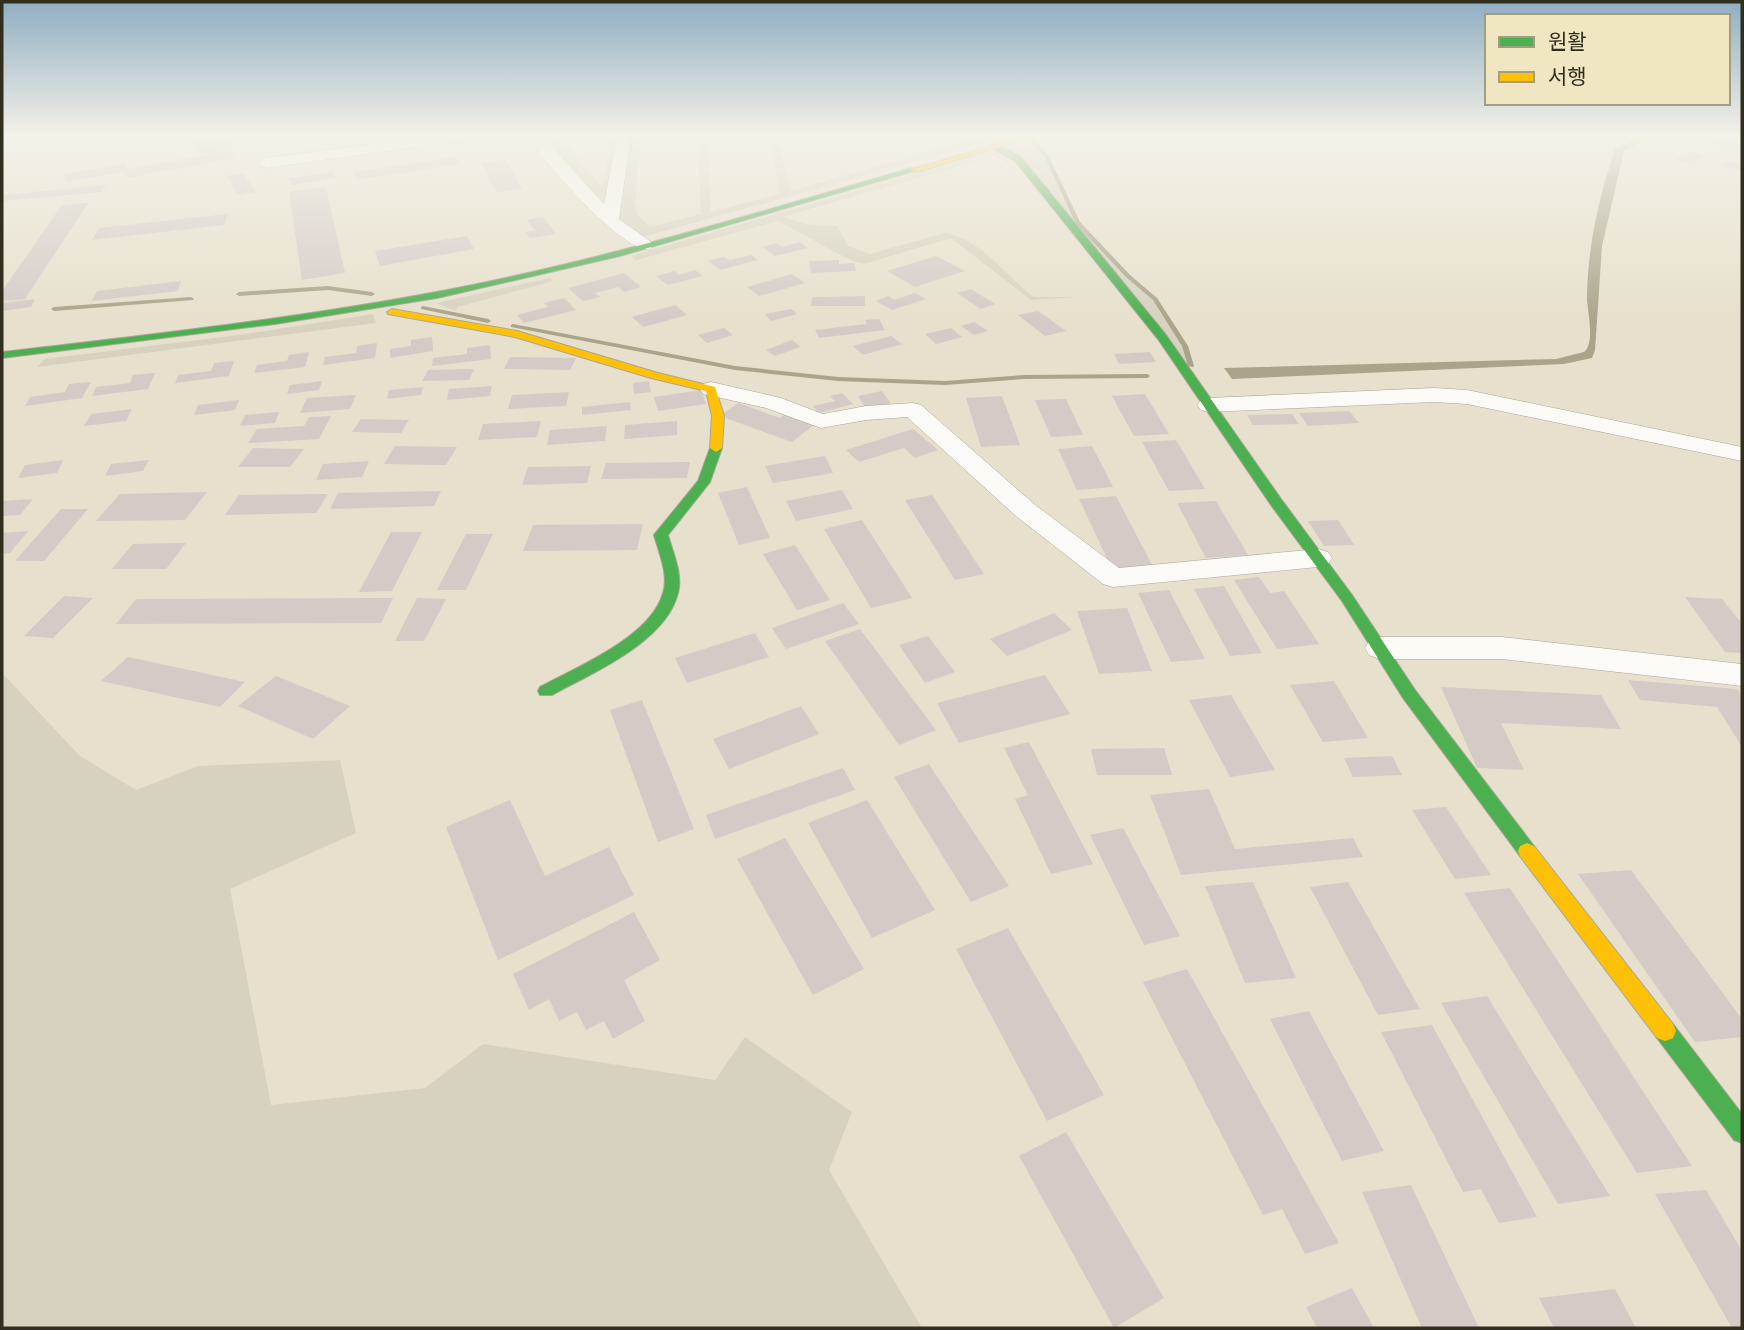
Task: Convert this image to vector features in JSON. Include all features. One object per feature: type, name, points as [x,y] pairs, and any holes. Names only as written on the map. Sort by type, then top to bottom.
[{"type":"street","points":[[589,198],[610,221],[644,244]]},
{"type":"street","points":[[610,221],[614,198]]},
{"type":"street","points":[[2,355],[355,310],[508,278],[644,244],[808,198]]},
{"type":"street","points":[[1049,198],[1139,307],[1318,558],[1409,694],[1742,1132]]},
{"type":"street","points":[[355,310],[438,319],[517,334],[655,376],[773,403],[821,421],[866,412],[914,410],[1025,510],[1113,578],[1318,558]]},
{"type":"street","points":[[546,691],[634,640],[660,614],[671,597],[673,576],[661,535],[696,494],[709,472],[719,431],[711,389]]},
{"type":"street","points":[[1209,405],[1434,395],[1468,397],[1514,404],[1742,454]]},
{"type":"street","points":[[1380,648],[1502,648],[1742,674]]},
{"type":"shaded area","points":[[623,198],[636,198],[637,214],[650,227],[701,214],[700,198],[710,198],[710,212],[763,198],[783,198],[646,236],[637,234],[620,222]]},
{"type":"shaded area","points":[[831,198],[848,198],[782,217],[809,225],[837,226],[848,246],[870,254],[945,233],[971,243],[1034,297],[1080,297],[1031,300],[951,238],[864,264],[850,260],[778,221],[636,260],[631,256]]},
{"type":"shaded area","points":[[1053,198],[1064,198],[1069,210],[1127,276],[1153,299],[1183,346],[1188,364]]},
{"type":"shaded area","points":[[1601,198],[1613,198],[1602,246],[1595,350],[1592,358],[1564,364],[1232,379],[1224,368],[1556,359],[1584,352],[1590,335],[1587,300],[1595,223]]},
{"type":"shaded area","points":[[550,278],[553,281],[457,307],[456,311],[436,303]]},
{"type":"shaded area","points":[[373,314],[376,323],[37,367],[45,359],[239,335]]},
{"type":"shaded area","points":[[2,673],[80,756],[136,790],[198,766],[340,760],[356,833],[230,889],[271,1105],[425,1088],[483,1044],[715,1080],[745,1037],[852,1112],[829,1170],[922,1328],[2,1328]]},
{"type":"building","points":[[3,198],[34,198],[2,201]]},
{"type":"building","points":[[290,198],[328,198],[345,273],[302,280]]},
{"type":"building","points":[[88,203],[25,299],[2,301],[2,291],[62,205]]},
{"type":"building","points":[[228,214],[224,225],[92,240],[99,228]]},
{"type":"building","points":[[543,217],[556,234],[530,238],[526,232],[535,231],[527,220]]},
{"type":"building","points":[[467,236],[474,249],[380,266],[375,251]]},
{"type":"building","points":[[800,242],[808,248],[775,256],[762,247],[777,243],[782,247]]},
{"type":"building","points":[[751,255],[758,260],[720,270],[708,261],[724,257],[730,260]]},
{"type":"building","points":[[936,256],[965,271],[915,287],[887,271]]},
{"type":"building","points":[[839,260],[839,264],[854,263],[856,271],[811,273],[809,261]]},
{"type":"building","points":[[695,270],[703,276],[668,285],[656,276],[675,271],[679,275]]},
{"type":"building","points":[[624,273],[641,287],[624,292],[618,287],[595,293],[600,297],[583,301],[568,288]]},
{"type":"building","points":[[792,274],[805,283],[759,296],[747,287]]},
{"type":"building","points":[[181,281],[178,291],[92,301],[97,291]]},
{"type":"building","points":[[971,289],[995,304],[981,309],[957,293]]},
{"type":"building","points":[[915,293],[926,299],[892,310],[876,301],[889,296],[894,300]]},
{"type":"building","points":[[865,296],[865,306],[811,306],[812,297]]},
{"type":"building","points":[[564,298],[576,310],[524,323],[517,315],[548,307],[544,303]]},
{"type":"building","points":[[35,299],[31,307],[2,311],[2,303]]},
{"type":"building","points":[[675,305],[687,315],[643,327],[632,317]]},
{"type":"building","points":[[791,309],[797,314],[771,321],[765,314]]},
{"type":"building","points":[[1038,311],[1066,331],[1045,336],[1018,315]]},
{"type":"building","points":[[879,319],[885,330],[819,338],[815,330],[867,324],[865,320]]},
{"type":"building","points":[[974,322],[988,331],[974,335],[961,326]]},
{"type":"building","points":[[724,328],[733,335],[707,343],[698,335]]},
{"type":"building","points":[[951,328],[962,337],[936,344],[925,334]]},
{"type":"building","points":[[891,336],[902,344],[863,355],[853,346]]},
{"type":"building","points":[[432,337],[433,351],[390,358],[390,349],[411,346],[411,340]]},
{"type":"building","points":[[792,340],[801,347],[775,356],[766,350]]},
{"type":"building","points":[[377,343],[375,358],[323,365],[325,357],[356,353],[357,346]]},
{"type":"building","points":[[490,345],[491,359],[432,366],[433,358],[467,354],[467,348]]},
{"type":"building","points":[[309,352],[305,367],[254,373],[257,365],[287,361],[289,355]]},
{"type":"building","points":[[1150,352],[1156,362],[1119,364],[1114,354]]},
{"type":"building","points":[[510,357],[576,358],[570,370],[504,369]]},
{"type":"building","points":[[234,361],[229,376],[175,383],[178,375],[211,371],[214,363]]},
{"type":"building","points":[[474,369],[469,380],[422,381],[428,370]]},
{"type":"building","points":[[155,373],[148,389],[92,396],[96,387],[130,383],[133,375]]},
{"type":"building","points":[[322,381],[319,390],[287,394],[290,385]]},
{"type":"building","points":[[649,381],[651,392],[634,394],[633,383]]},
{"type":"building","points":[[91,382],[82,398],[25,406],[30,397],[65,392],[69,384]]},
{"type":"building","points":[[492,386],[490,396],[447,400],[449,389]]},
{"type":"building","points":[[423,387],[421,395],[387,399],[389,390]]},
{"type":"building","points":[[701,390],[706,404],[658,411],[654,397]]},
{"type":"building","points":[[882,391],[891,404],[866,409],[858,396]]},
{"type":"building","points":[[569,392],[566,406],[508,409],[512,395]]},
{"type":"building","points":[[842,393],[853,404],[819,413],[813,406],[835,401],[830,396]]},
{"type":"building","points":[[1145,394],[1169,434],[1134,436],[1112,396]]},
{"type":"building","points":[[356,395],[350,409],[300,413],[307,398]]},
{"type":"building","points":[[1002,396],[1020,445],[981,447],[966,398]]},
{"type":"building","points":[[1066,399],[1083,435],[1051,437],[1035,400]]},
{"type":"building","points":[[239,400],[235,410],[194,415],[198,405]]},
{"type":"building","points":[[630,402],[631,410],[582,415],[582,407]]},
{"type":"building","points":[[738,403],[780,418],[785,414],[814,425],[792,442],[720,416]]},
{"type":"building","points":[[132,409],[126,421],[84,426],[91,414]]},
{"type":"building","points":[[1349,411],[1359,423],[1308,426],[1299,413]]},
{"type":"building","points":[[279,412],[275,423],[240,426],[245,415]]},
{"type":"building","points":[[1292,414],[1299,424],[1253,425],[1247,415]]},
{"type":"building","points":[[331,416],[319,439],[248,443],[257,429],[304,426],[309,417]]},
{"type":"building","points":[[361,419],[409,420],[401,433],[352,432]]},
{"type":"building","points":[[541,421],[537,437],[478,440],[483,424]]},
{"type":"building","points":[[677,421],[677,435],[624,439],[625,425]]},
{"type":"building","points":[[607,426],[605,441],[547,445],[550,430]]},
{"type":"building","points":[[913,429],[938,450],[915,458],[904,448],[859,462],[846,450]]},
{"type":"building","points":[[1176,440],[1205,489],[1169,491],[1142,442]]},
{"type":"building","points":[[395,446],[457,447],[446,465],[384,464]]},
{"type":"building","points":[[1092,446],[1113,487],[1077,490],[1058,449]]},
{"type":"building","points":[[253,448],[304,449],[290,467],[238,467]]},
{"type":"building","points":[[825,456],[833,473],[773,483],[765,466]]},
{"type":"building","points":[[63,460],[57,473],[18,478],[25,465]]},
{"type":"building","points":[[149,460],[143,471],[105,476],[111,464]]},
{"type":"building","points":[[369,461],[362,477],[316,480],[323,464]]},
{"type":"building","points":[[690,462],[687,478],[601,479],[606,463]]},
{"type":"building","points":[[591,466],[587,483],[522,485],[528,467]]},
{"type":"building","points":[[747,487],[770,538],[739,545],[718,493]]},
{"type":"building","points":[[842,490],[853,509],[796,521],[786,501]]},
{"type":"building","points":[[441,491],[434,506],[330,509],[338,493]]},
{"type":"building","points":[[207,492],[185,520],[96,521],[120,494]]},
{"type":"building","points":[[328,494],[316,513],[225,515],[239,495]]},
{"type":"building","points":[[932,495],[984,574],[955,580],[905,500]]},
{"type":"building","points":[[1116,496],[1152,565],[1112,569],[1079,499]]},
{"type":"building","points":[[33,499],[20,515],[2,516],[2,501]]},
{"type":"building","points":[[1216,501],[1248,555],[1206,558],[1177,503]]},
{"type":"building","points":[[61,509],[88,509],[44,561],[15,561]]},
{"type":"building","points":[[862,520],[912,598],[871,608],[824,529]]},
{"type":"building","points":[[1338,520],[1354,545],[1324,546],[1308,521]]},
{"type":"building","points":[[643,524],[637,550],[523,551],[533,525]]},
{"type":"building","points":[[28,531],[10,553],[2,554],[2,533]]},
{"type":"building","points":[[391,532],[422,532],[392,591],[359,592]]},
{"type":"building","points":[[466,534],[493,534],[466,590],[437,590]]},
{"type":"building","points":[[186,543],[166,569],[112,569],[133,544]]},
{"type":"building","points":[[795,545],[830,600],[797,610],[763,554]]},
{"type":"building","points":[[1259,577],[1270,593],[1284,591],[1319,644],[1277,649],[1234,580]]},
{"type":"building","points":[[1224,586],[1262,653],[1230,656],[1194,589]]},
{"type":"building","points":[[1169,590],[1205,659],[1171,662],[1138,593]]},
{"type":"building","points":[[64,596],[93,598],[53,638],[24,636]]},
{"type":"building","points":[[1685,597],[1722,599],[1742,624],[1742,653],[1725,652]]},
{"type":"building","points":[[393,598],[381,623],[116,624],[136,599]]},
{"type":"building","points":[[417,598],[446,599],[424,641],[395,641]]},
{"type":"building","points":[[843,603],[859,624],[786,649],[772,628]]},
{"type":"building","points":[[1127,608],[1152,671],[1099,674],[1077,611]]},
{"type":"building","points":[[1054,613],[1072,630],[1007,656],[990,639]]},
{"type":"building","points":[[860,629],[936,730],[899,745],[825,641]]},
{"type":"building","points":[[755,633],[769,657],[687,683],[675,658]]},
{"type":"building","points":[[928,636],[955,672],[925,683],[899,645]]},
{"type":"building","points":[[128,657],[245,682],[220,707],[101,681]]},
{"type":"building","points":[[1045,675],[1070,714],[959,743],[937,703]]},
{"type":"building","points":[[276,676],[350,706],[313,739],[238,706]]},
{"type":"building","points":[[1628,680],[1737,689],[1742,697],[1742,747],[1717,707],[1640,700]]},
{"type":"building","points":[[1334,681],[1368,738],[1323,742],[1290,685]]},
{"type":"building","points":[[1441,687],[1601,695],[1621,729],[1501,723],[1524,770],[1477,768]]},
{"type":"building","points":[[1231,695],[1275,770],[1230,777],[1189,700]]},
{"type":"building","points":[[642,700],[694,829],[658,842],[610,710]]},
{"type":"building","points":[[801,706],[819,734],[729,769],[713,739]]},
{"type":"building","points":[[1029,742],[1093,864],[1051,874],[1015,799],[1028,795],[1004,748]]},
{"type":"building","points":[[1164,748],[1172,775],[1097,775],[1091,749]]},
{"type":"building","points":[[1392,756],[1402,775],[1353,777],[1344,758]]},
{"type":"building","points":[[929,764],[1009,886],[971,902],[894,777]]},
{"type":"building","points":[[843,768],[855,790],[715,839],[706,815]]},
{"type":"building","points":[[1209,789],[1235,849],[1353,838],[1363,857],[1181,875],[1150,795]]},
{"type":"building","points":[[510,800],[545,876],[609,847],[634,895],[498,960],[446,827]]},
{"type":"building","points":[[867,800],[935,910],[872,938],[808,823]]},
{"type":"building","points":[[1446,807],[1491,875],[1455,879],[1412,810]]},
{"type":"building","points":[[1123,828],[1180,936],[1144,945],[1090,835]]},
{"type":"building","points":[[785,838],[864,969],[813,995],[737,859]]},
{"type":"building","points":[[1631,870],[1742,1019],[1742,1037],[1695,1042],[1578,874]]},
{"type":"building","points":[[1253,882],[1296,978],[1245,983],[1205,886]]},
{"type":"building","points":[[1348,882],[1420,1009],[1378,1015],[1310,887]]},
{"type":"building","points":[[1510,888],[1692,1166],[1637,1173],[1464,893]]},
{"type":"building","points":[[634,912],[660,960],[624,980],[645,1021],[613,1039],[604,1021],[586,1030],[577,1012],[559,1021],[549,999],[529,1010],[513,974]]},
{"type":"building","points":[[1008,928],[1104,1095],[1047,1121],[956,949]]},
{"type":"building","points":[[1187,969],[1339,1243],[1305,1254],[1282,1209],[1263,1215],[1143,982]]},
{"type":"building","points":[[1487,996],[1610,1196],[1558,1204],[1441,1003]]},
{"type":"building","points":[[1309,1011],[1384,1151],[1342,1161],[1270,1019]]},
{"type":"building","points":[[1432,1025],[1537,1217],[1499,1223],[1481,1189],[1463,1192],[1381,1032]]},
{"type":"building","points":[[1066,1132],[1164,1298],[1114,1328],[1019,1156]]},
{"type":"building","points":[[1411,1185],[1479,1328],[1422,1328],[1362,1192]]},
{"type":"building","points":[[1706,1190],[1742,1251],[1742,1328],[1732,1328],[1655,1194]]},
{"type":"building","points":[[1352,1288],[1374,1328],[1317,1328],[1306,1307]]},
{"type":"building","points":[[1615,1289],[1636,1328],[1554,1328],[1539,1298]]},
{"type":"waterway","points":[[1066,198],[1078,223],[1128,276],[1155,299],[1185,346],[1191,366]]},
{"type":"waterway","points":[[239,294],[328,288],[372,294]]},
{"type":"waterway","points":[[54,309],[191,299]]},
{"type":"waterway","points":[[423,308],[488,321]]},
{"type":"waterway","points":[[513,326],[735,368],[838,379],[945,383],[1024,377],[1147,376]]},
{"type":"traffic: fast","points":[[2,355],[275,321],[437,295],[617,254],[818,198]]},
{"type":"traffic: fast","points":[[1050,198],[1162,337],[1276,502],[1347,598],[1409,694],[1527,851]]},
{"type":"traffic: fast","points":[[546,691],[599,663],[637,638],[664,609],[671,593],[672,578],[661,535],[704,482],[716,448]]},
{"type":"traffic: fast","points":[[1665,1031],[1742,1132]]},
{"type":"traffic: slow","points":[[392,312],[517,334],[655,376],[711,389],[718,416],[716,448]]},
{"type":"traffic: slow","points":[[1527,851],[1665,1031]]}]
